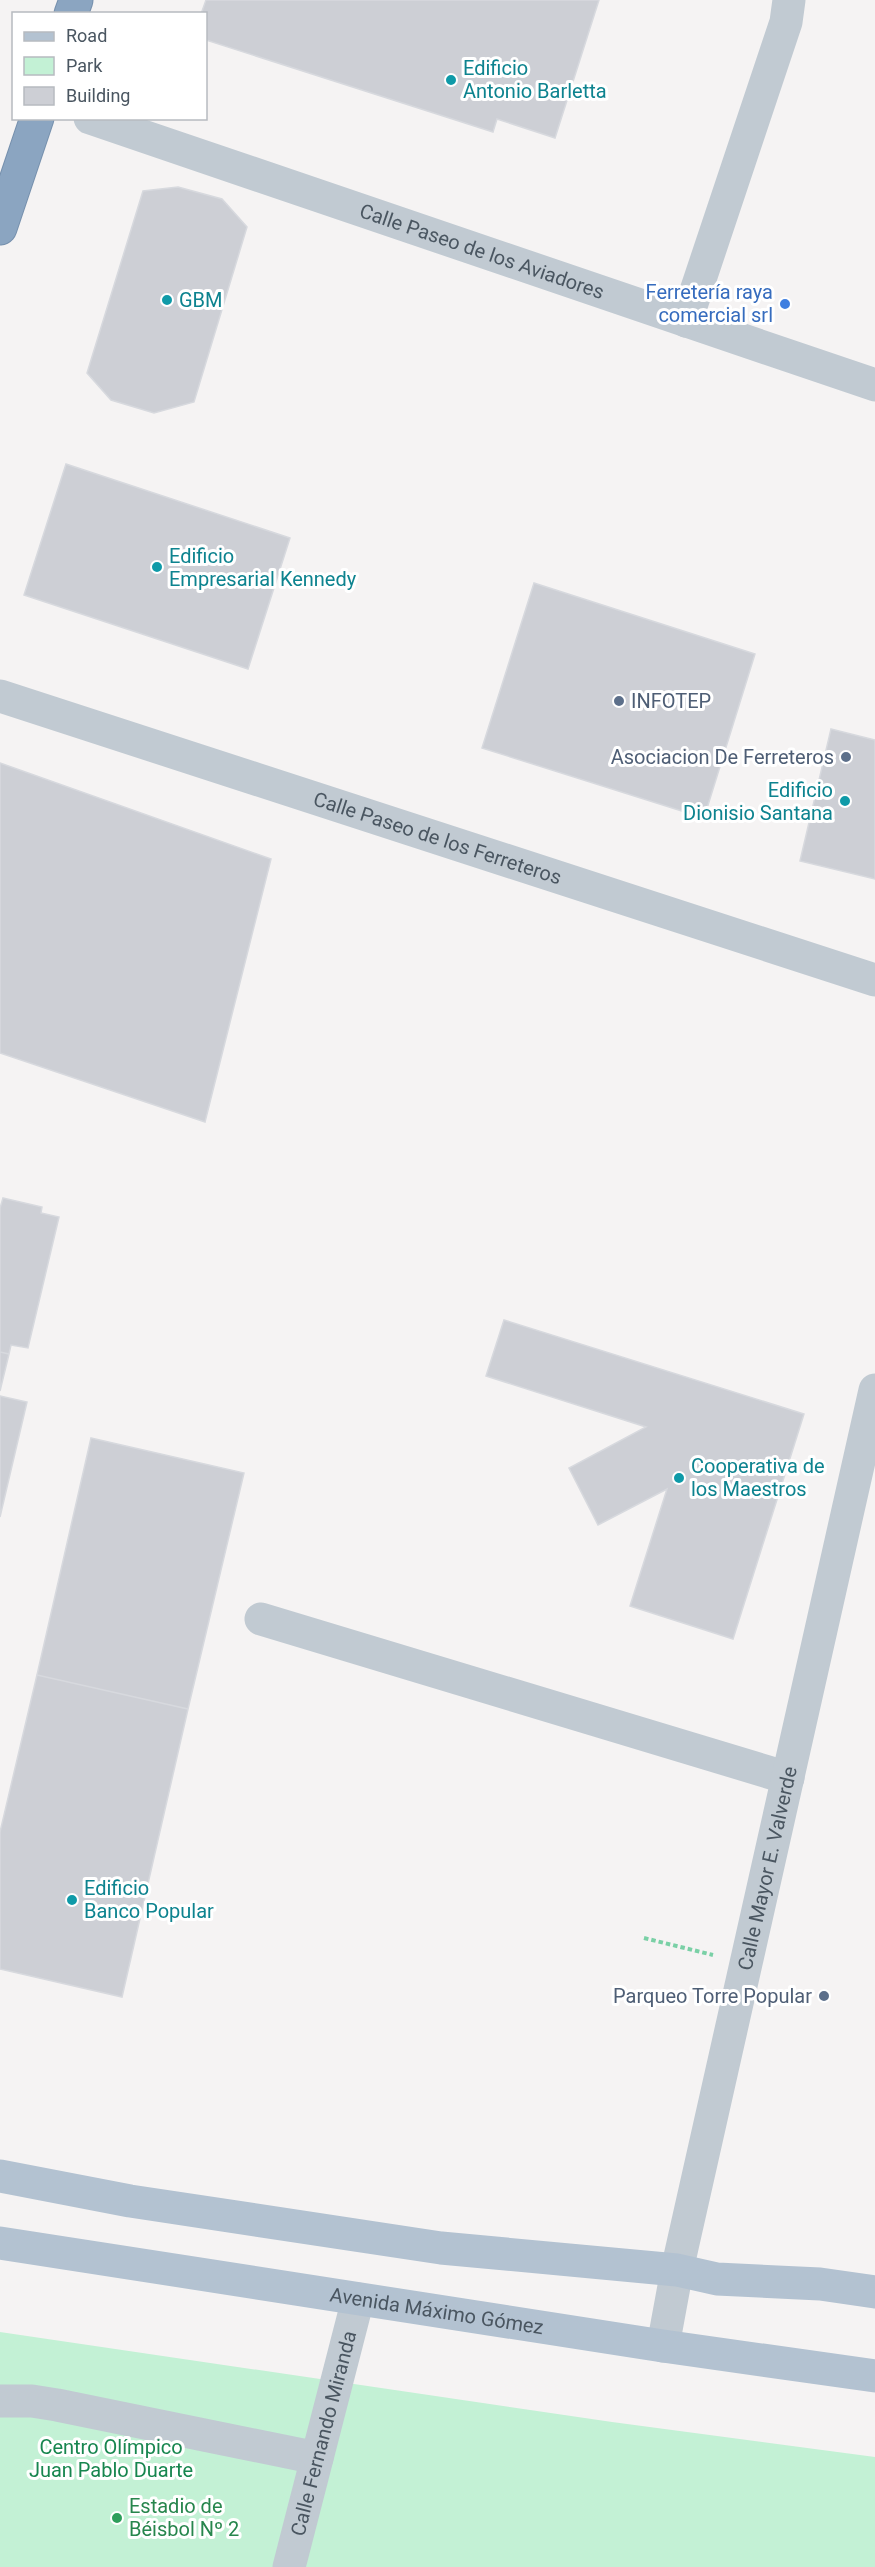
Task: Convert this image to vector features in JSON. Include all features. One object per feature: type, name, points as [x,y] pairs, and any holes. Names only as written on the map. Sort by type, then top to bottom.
[{"type":"highway","points":[[0,228],[37,120]]},
{"type":"main road","points":[[0,2176],[130,2201],[441,2248],[677,2270],[717,2279],[820,2284],[875,2292]]},
{"type":"main road","name":"Avenida Máximo Gómez","points":[[0,2242],[663,2346],[875,2376]]},
{"type":"street","points":[[686,321],[786,22],[789,0]]},
{"type":"street","name":"Calle Paseo de los Aviadores","points":[[96,120],[686,321],[873,378]]},
{"type":"street","name":"Calle Paseo de los Ferreteros","points":[[0,696],[875,980]]},
{"type":"street","name":"Calle Mayor E. Valverde","points":[[663,2346],[677,2270],[875,1390]]},
{"type":"street","points":[[261,1619],[788,1778]]},
{"type":"street","name":"Calle Fernando Miranda","points":[[289,2567],[358,2299]]},
{"type":"street","points":[[0,2401],[32,2401],[57,2405],[317,2458]]},
{"type":"path","points":[[644,1938],[746,1963]]},
{"type":"green space","name":"Centro Olímpico Juan Pablo Duarte","points":[[0,2332],[612,2422],[875,2457],[875,2567],[0,2567]]},
{"type":"building","name":"Edificio Antonio Barletta","points":[[206,0],[599,0],[555,138],[497,119],[493,132],[207,40],[207,12],[202,12]]},
{"type":"building","name":"GBM","points":[[178,187],[222,199],[247,227],[194,402],[154,413],[111,400],[87,373],[143,191]]},
{"type":"building","name":"Edificio Empresarial Kennedy","points":[[66,464],[290,538],[248,669],[24,595]]},
{"type":"building","name":"INFOTEP","points":[[534,583],[755,654],[704,818],[482,748]]},
{"type":"building","name":"Edificio Dionisio Santana","points":[[831,729],[875,740],[875,879],[800,861]]},
{"type":"building","points":[[0,763],[271,859],[205,1122],[0,1053]]},
{"type":"building","points":[[3,1198],[42,1207],[41,1213],[59,1217],[28,1348],[11,1345],[9,1354],[0,1352],[0,1208]]},
{"type":"building","name":"Cooperativa de los Maestros","points":[[504,1320],[804,1414],[733,1639],[630,1606],[667,1489],[598,1525],[569,1468],[646,1427],[486,1376]]},
{"type":"building","points":[[0,1352],[9,1354],[0,1391]]},
{"type":"building","points":[[0,1396],[27,1402],[0,1517]]},
{"type":"building","points":[[91,1438],[244,1473],[188,1709],[37,1675]]},
{"type":"building","name":"Edificio Banco Popular","points":[[37,1675],[188,1709],[122,1997],[0,1969],[0,1832]]},
{"type":"place","name":"Edificio Antonio Barletta","points":[[451,80]]},
{"type":"place","name":"GBM","points":[[167,300]]},
{"type":"place","name":"Ferretería raya comercial srl","points":[[785,304]]},
{"type":"place","name":"Edificio Empresarial Kennedy","points":[[157,567]]},
{"type":"place","name":"INFOTEP","points":[[619,701]]},
{"type":"place","name":"Asociacion De Ferreteros","points":[[846,757]]},
{"type":"place","name":"Edificio Dionisio Santana","points":[[845,801]]},
{"type":"place","name":"Cooperativa de los Maestros","points":[[679,1478]]},
{"type":"place","name":"Edificio Banco Popular","points":[[72,1900]]},
{"type":"place","name":"Parqueo Torre Popular","points":[[824,1996]]},
{"type":"place","name":"Estadio de Béisbol Nº 2","points":[[117,2518]]}]
